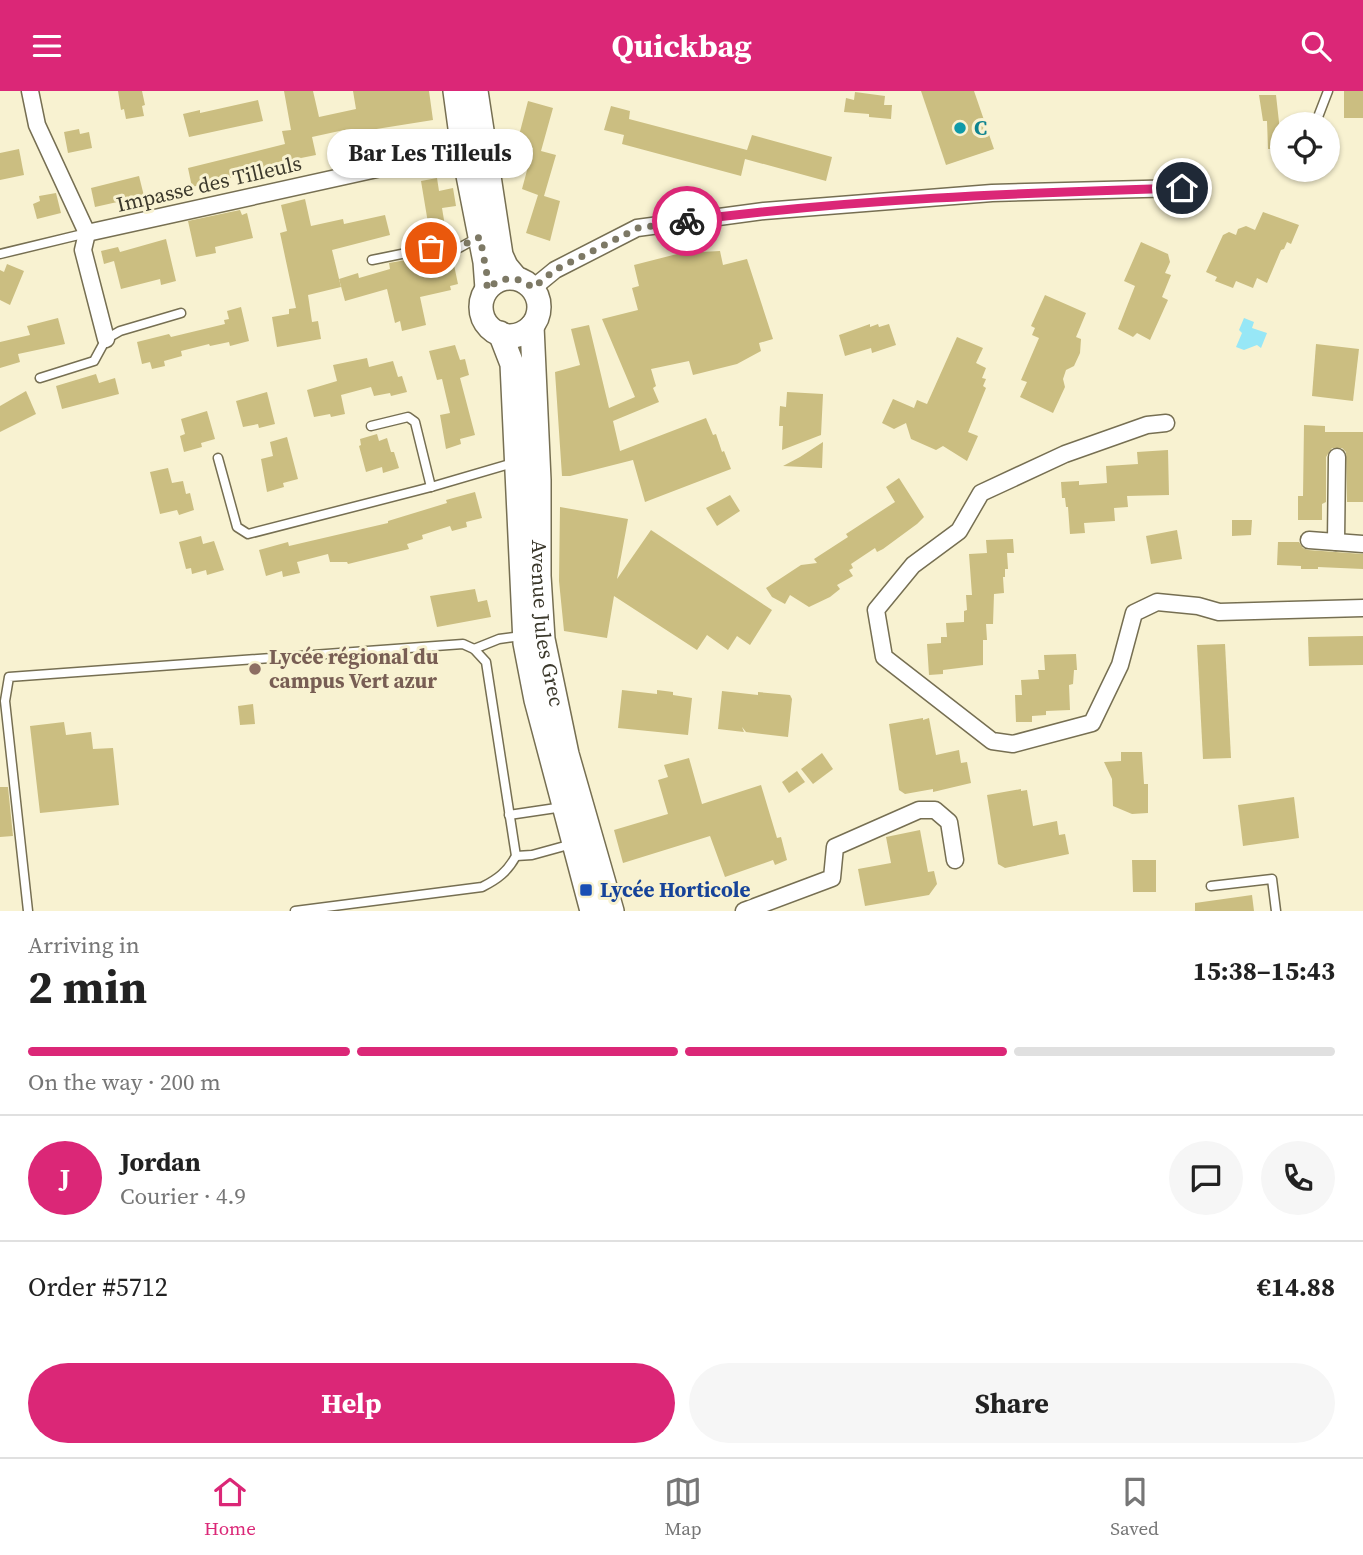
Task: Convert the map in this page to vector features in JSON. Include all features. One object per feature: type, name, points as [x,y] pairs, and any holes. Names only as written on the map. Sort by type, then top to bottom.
[{"type":"street","points":[[30,91],[37,125],[87,233],[83,250],[106,339]]},
{"type":"street","points":[[455,91],[487,275],[487,289]]},
{"type":"street","points":[[476,91],[501,254],[506,267],[524,283],[539,307],[532,325],[523,333],[511,335],[500,333],[484,320],[482,299],[487,289],[495,282],[505,278],[524,283],[638,228],[751,212],[992,193],[1182,188],[1186,206]]},
{"type":"street","name":"Impasse des Tilleuls","points":[[87,233],[464,149]]},
{"type":"street","name":"Avenue Jules Grec","points":[[532,325],[539,452],[539,587],[543,639],[567,754],[612,911]]},
{"type":"street","name":"Avenue Jules Grec","points":[[500,333],[512,365],[524,636],[536,700],[572,844],[592,911]]},
{"type":"street","points":[[1166,423],[1147,425],[1065,454],[981,493],[958,531],[913,565],[876,610],[884,657],[992,741],[1013,744],[1092,723],[1119,665],[1134,613],[1157,602],[1198,606],[1219,612],[1363,608]]},
{"type":"street","points":[[1336,542],[1337,457]]},
{"type":"street","points":[[1309,540],[1363,544]]},
{"type":"street","points":[[744,911],[832,879],[835,846],[919,810],[935,810],[949,822],[955,860]]},
{"type":"lane","points":[[1320,112],[1328,91]]},
{"type":"lane","points":[[0,254],[87,233]]},
{"type":"lane","points":[[372,260],[431,248],[445,252],[480,237]]},
{"type":"lane","points":[[40,378],[94,361],[106,339],[120,331],[181,313]]},
{"type":"lane","points":[[371,426],[408,417],[415,422],[431,488]]},
{"type":"lane","points":[[218,458],[237,527],[248,534],[431,488],[516,463]]},
{"type":"lane","points":[[474,649],[499,639],[524,636]]},
{"type":"lane","points":[[28,911],[5,701],[9,677],[463,644],[474,649],[486,662],[516,856],[501,877],[482,887],[295,911]]},
{"type":"lane","points":[[509,815],[563,807]]},
{"type":"lane","points":[[516,856],[532,855],[572,844]]},
{"type":"lane","points":[[1211,886],[1272,879],[1276,911]]},
{"type":"water","points":[[1244,318],[1254,322],[1252,328],[1267,333],[1261,348],[1257,345],[1244,350],[1236,347]]},
{"type":"building","points":[[118,91],[142,91],[144,116],[126,119],[124,109],[121,110]]},
{"type":"building","points":[[284,91],[313,91],[319,117],[356,109],[353,91],[429,91],[433,120],[345,134],[344,130],[312,137],[316,155],[301,158],[302,164],[275,167],[192,187],[188,168],[285,144],[282,131],[291,130]]},
{"type":"building","name":"C","points":[[921,91],[974,91],[994,149],[946,165]]},
{"type":"building","points":[[1344,91],[1363,91],[1363,118],[1344,118]]},
{"type":"building","points":[[855,92],[885,96],[884,105],[892,105],[891,119],[844,112],[846,98],[854,100]]},
{"type":"building","points":[[1259,95],[1276,95],[1278,112],[1270,112],[1270,149],[1267,121],[1263,121]]},
{"type":"building","points":[[258,100],[263,121],[189,137],[183,114],[200,110],[200,113]]},
{"type":"building","points":[[528,101],[553,108],[541,151],[556,155],[544,196],[560,201],[550,241],[526,233],[538,195],[522,189],[533,148],[517,143]]},
{"type":"building","points":[[611,106],[630,111],[629,119],[747,150],[752,135],[832,157],[826,181],[745,159],[741,176],[622,144],[624,135],[604,130]]},
{"type":"building","points":[[79,129],[80,134],[89,132],[92,148],[68,153],[64,132]]},
{"type":"building","points":[[19,149],[24,175],[0,180],[0,153]]},
{"type":"building","points":[[139,176],[144,196],[95,207],[91,188]]},
{"type":"building","points":[[437,178],[439,191],[453,188],[456,206],[442,208],[445,226],[429,229],[421,181]]},
{"type":"building","points":[[56,193],[61,213],[37,219],[33,204],[40,201],[39,196]]},
{"type":"building","points":[[305,199],[311,226],[343,219],[344,224],[385,215],[390,235],[332,250],[341,287],[308,295],[312,322],[318,321],[321,339],[277,347],[272,317],[289,314],[289,309],[296,308],[280,233],[287,231],[281,205]]},
{"type":"building","points":[[240,210],[242,215],[247,213],[253,238],[215,247],[216,253],[196,257],[188,221]]},
{"type":"building","points":[[1263,212],[1299,225],[1291,244],[1287,242],[1281,250],[1267,283],[1257,278],[1253,288],[1236,281],[1233,288],[1215,281],[1217,277],[1206,272],[1223,235],[1229,232],[1236,235],[1238,229],[1246,226],[1255,230]]},
{"type":"building","points":[[166,239],[176,281],[161,285],[160,279],[121,289],[114,261],[104,264],[101,251],[118,247],[120,252]]},
{"type":"building","points":[[1141,242],[1168,254],[1170,262],[1165,273],[1171,275],[1162,297],[1168,300],[1150,340],[1137,333],[1133,337],[1118,329],[1135,286],[1124,281]]},
{"type":"building","points":[[720,251],[723,265],[747,259],[773,339],[759,343],[761,351],[737,364],[693,375],[689,361],[651,369],[656,386],[653,388],[659,402],[613,421],[620,451],[706,418],[731,469],[645,502],[633,460],[562,476],[555,372],[580,365],[571,329],[589,325],[609,408],[635,397],[602,319],[638,310],[632,288],[639,286],[634,265],[681,253]]},
{"type":"building","points":[[406,260],[411,270],[444,263],[445,268],[454,265],[458,284],[450,286],[451,290],[420,297],[426,325],[402,331],[400,321],[395,323],[387,289],[345,301],[339,279],[358,273],[359,278],[390,269],[389,263]]},
{"type":"building","points":[[7,264],[24,271],[10,305],[0,300],[0,270],[4,272]]},
{"type":"building","points":[[1045,295],[1086,313],[1076,337],[1081,339],[1080,353],[1074,366],[1066,370],[1063,379],[1065,387],[1053,413],[1020,397],[1027,382],[1021,380],[1039,338],[1032,335],[1035,328],[1031,326]]},
{"type":"building","points":[[241,307],[249,341],[230,346],[229,342],[209,344],[181,351],[182,356],[164,361],[165,366],[152,369],[150,362],[142,364],[137,342],[225,324],[224,320],[229,319],[227,311]]},
{"type":"building","points":[[58,318],[65,344],[18,354],[20,362],[0,368],[0,342],[30,335],[27,326]]},
{"type":"building","points":[[870,324],[870,327],[878,324],[879,327],[889,324],[896,345],[872,353],[871,348],[845,356],[839,335]]},
{"type":"building","points":[[957,337],[983,348],[976,363],[986,368],[982,378],[986,379],[983,386],[986,388],[968,432],[978,436],[967,461],[943,446],[936,450],[911,439],[906,423],[894,429],[882,423],[893,399],[914,408],[917,400],[927,404]]},
{"type":"building","points":[[1316,344],[1359,349],[1353,401],[1312,396]]},
{"type":"building","points":[[455,345],[460,360],[465,359],[469,375],[460,378],[475,435],[460,439],[461,444],[446,449],[440,415],[450,413],[442,379],[437,380],[429,351]]},
{"type":"building","points":[[367,358],[369,367],[393,361],[407,392],[374,396],[371,387],[341,395],[345,414],[314,417],[307,390],[337,381],[333,365]]},
{"type":"building","points":[[96,374],[99,383],[115,378],[119,394],[62,409],[56,386]]},
{"type":"building","points":[[26,391],[36,414],[0,432],[0,406]]},
{"type":"building","points":[[267,392],[275,424],[259,428],[258,424],[243,427],[236,401]]},
{"type":"building","points":[[787,392],[823,394],[821,435],[782,450],[780,406],[786,407]]},
{"type":"building","points":[[207,411],[215,439],[201,443],[202,447],[184,452],[180,436],[185,434],[181,419]]},
{"type":"building","points":[[1304,425],[1325,426],[1325,432],[1363,432],[1363,502],[1347,502],[1346,452],[1342,448],[1332,448],[1326,457],[1326,502],[1322,504],[1322,520],[1298,520],[1298,496],[1303,496]]},
{"type":"building","points":[[377,434],[379,441],[387,438],[399,468],[383,473],[382,467],[366,472],[359,446],[360,439]]},
{"type":"building","points":[[287,437],[298,479],[283,483],[284,487],[267,492],[261,459],[273,456],[270,442]]},
{"type":"building","points":[[823,442],[822,468],[783,466],[800,457]]},
{"type":"building","points":[[1168,450],[1169,495],[1127,496],[1128,507],[1114,508],[1115,521],[1084,523],[1085,533],[1070,534],[1068,507],[1065,498],[1062,498],[1061,482],[1079,481],[1079,485],[1107,483],[1106,466],[1138,464],[1137,452]]},
{"type":"building","points":[[168,468],[172,483],[183,481],[186,494],[190,493],[194,510],[179,515],[177,510],[160,514],[150,472]]},
{"type":"building","points":[[899,478],[924,517],[917,524],[883,549],[877,552],[875,548],[851,564],[853,568],[849,570],[853,576],[837,585],[840,589],[830,597],[809,607],[790,595],[785,604],[772,597],[766,588],[801,565],[817,563],[814,559],[895,502],[886,487]]},
{"type":"building","points":[[475,492],[482,518],[466,522],[467,527],[452,531],[450,526],[422,535],[423,539],[407,544],[409,549],[348,564],[330,562],[328,554],[297,562],[300,573],[283,577],[282,571],[266,576],[259,550],[288,542],[289,546],[388,523],[447,503],[446,500]]},
{"type":"building","points":[[730,495],[740,511],[717,526],[706,508]]},
{"type":"building","points":[[560,507],[628,519],[617,579],[651,530],[772,610],[750,645],[737,636],[728,650],[707,635],[697,650],[614,596],[607,638],[564,631],[559,581]]},
{"type":"building","points":[[1232,520],[1252,520],[1251,535],[1232,536]]},
{"type":"building","points":[[1177,530],[1182,559],[1151,564],[1146,536]]},
{"type":"building","points":[[201,536],[203,544],[214,541],[224,570],[207,575],[206,570],[192,574],[191,568],[186,569],[179,542]]},
{"type":"building","points":[[1013,539],[1014,553],[1007,553],[1008,569],[1005,569],[1003,577],[1004,593],[994,594],[993,624],[986,624],[987,640],[983,640],[983,665],[943,670],[943,674],[929,675],[927,644],[941,643],[941,637],[947,637],[946,623],[964,622],[964,611],[967,610],[966,595],[972,595],[969,554],[987,553],[986,540]]},
{"type":"building","points":[[1278,542],[1299,542],[1308,550],[1363,554],[1363,569],[1301,569],[1301,566],[1277,565]]},
{"type":"building","points":[[475,589],[478,602],[487,600],[491,617],[437,627],[430,596]]},
{"type":"building","points":[[1363,636],[1363,665],[1309,666],[1308,637]]},
{"type":"building","points":[[1225,644],[1231,758],[1203,759],[1197,645]]},
{"type":"building","points":[[1076,654],[1077,670],[1074,670],[1073,684],[1069,685],[1070,710],[1046,711],[1046,715],[1032,716],[1032,722],[1016,722],[1015,695],[1022,695],[1021,680],[1039,679],[1038,670],[1045,670],[1044,655]]},
{"type":"building","points":[[622,690],[657,694],[657,690],[692,698],[688,735],[618,728]]},
{"type":"building","points":[[722,691],[790,695],[792,699],[788,737],[746,732],[742,727],[744,732],[718,729]]},
{"type":"building","points":[[253,704],[255,724],[240,725],[238,706]]},
{"type":"building","points":[[929,718],[936,755],[959,750],[961,763],[967,762],[971,783],[933,792],[933,789],[905,794],[899,790],[889,724]]},
{"type":"building","points":[[64,722],[66,735],[91,732],[93,749],[113,748],[119,805],[40,813],[30,726]]},
{"type":"building","points":[[1121,752],[1142,752],[1144,784],[1148,784],[1148,813],[1132,814],[1113,806],[1112,779],[1104,762],[1121,761]]},
{"type":"building","points":[[822,753],[833,769],[813,784],[801,769]]},
{"type":"building","points":[[689,758],[702,804],[761,785],[777,838],[781,837],[787,860],[775,865],[773,860],[725,877],[710,836],[623,863],[614,830],[668,814],[658,780],[668,777],[664,765]]},
{"type":"building","points":[[797,771],[805,782],[789,793],[782,782]]},
{"type":"building","points":[[0,787],[8,787],[13,836],[0,837]]},
{"type":"building","points":[[1027,790],[1033,826],[1057,821],[1059,835],[1065,834],[1069,854],[1005,868],[998,864],[987,795]]},
{"type":"building","points":[[1294,797],[1299,838],[1243,846],[1238,805]]},
{"type":"building","points":[[920,830],[928,872],[934,871],[937,884],[929,895],[865,906],[858,869],[891,863],[886,837]]},
{"type":"building","points":[[1132,860],[1156,860],[1156,892],[1133,892]]},
{"type":"building","points":[[1252,895],[1254,911],[1195,911],[1195,903]]},
{"type":"way so far","points":[[431,248],[445,252],[480,237],[487,289],[505,278],[516,278],[533,288],[555,270],[638,228],[687,221]]},
{"type":"place","name":"C","points":[[960,128]]},
{"type":"place","name":"Bar Les Tilleuls","points":[[431,248]]},
{"type":"place","name":"Lycée régional du campus Vert azur","points":[[255,669]]},
{"type":"place","name":"Lycée Horticole","points":[[586,890]]},
{"type":"route","points":[[687,221],[764,211],[992,193],[1182,188]]}]
